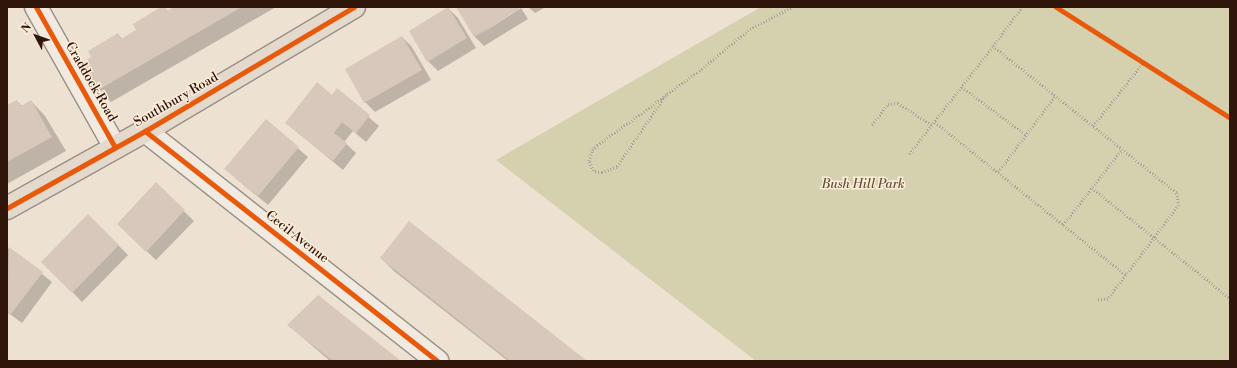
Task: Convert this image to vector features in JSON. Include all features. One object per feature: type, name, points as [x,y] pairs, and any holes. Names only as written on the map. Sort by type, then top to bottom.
[{"type":"main road","name":"Southbury Road","points":[[7,208],[115,146],[145,131],[354,7]]},
{"type":"street","name":"Craddock Road","points":[[36,7],[115,146]]},
{"type":"street","name":"Cecil Avenue","points":[[145,131],[436,361]]},
{"type":"path","points":[[667,94],[617,167],[602,173],[593,171],[589,161],[592,150],[667,94],[717,57],[750,29],[792,7]]},
{"type":"path","points":[[909,154],[1022,7]]},
{"type":"path","points":[[993,46],[1177,193],[1179,205],[1155,237],[1108,299],[1096,300]]},
{"type":"path","points":[[1136,58],[1149,66]]},
{"type":"path","points":[[1093,126],[1143,62]]},
{"type":"path","points":[[962,87],[1025,134]]},
{"type":"path","points":[[998,172],[1055,96]]},
{"type":"path","points":[[872,125],[888,104],[898,102],[932,125]]},
{"type":"path","points":[[935,122],[1126,275]]},
{"type":"path","points":[[1063,225],[1122,149]]},
{"type":"path","points":[[1092,188],[1230,298]]},
{"type":"green space","name":"Bush Hill Park","points":[[761,7],[1230,7],[1230,361],[756,361],[496,160]]},
{"type":"building","points":[[161,7],[165,7],[167,11],[174,7],[242,7],[98,90],[82,62],[91,57],[88,51],[118,33],[121,39],[136,30],[133,24]]},
{"type":"building","points":[[448,7],[467,38],[427,62],[409,31]]},
{"type":"building","points":[[456,7],[518,7],[519,9],[474,37]]},
{"type":"building","points":[[402,36],[422,70],[364,103],[345,69]]},
{"type":"building","points":[[317,82],[332,95],[337,88],[370,115],[356,133],[342,122],[334,133],[347,143],[333,161],[285,123]]},
{"type":"building","points":[[17,100],[21,106],[31,100],[52,137],[7,162],[7,105]]},
{"type":"building","points":[[266,119],[299,147],[258,196],[224,169]]},
{"type":"building","points":[[156,182],[185,210],[146,252],[117,224]]},
{"type":"building","points":[[88,214],[119,245],[72,293],[41,262]]},
{"type":"building","points":[[409,221],[587,361],[510,361],[380,258]]},
{"type":"building","points":[[9,247],[43,272],[11,314],[7,311]]},
{"type":"building","points":[[318,295],[401,361],[333,361],[287,325]]},
{"type":"cycle path","points":[[36,7],[115,147]]},
{"type":"cycle path","points":[[7,208],[145,131],[354,7]]},
{"type":"cycle path","points":[[1056,7],[1230,118]]},
{"type":"cycle path","points":[[145,131],[437,361]]}]
